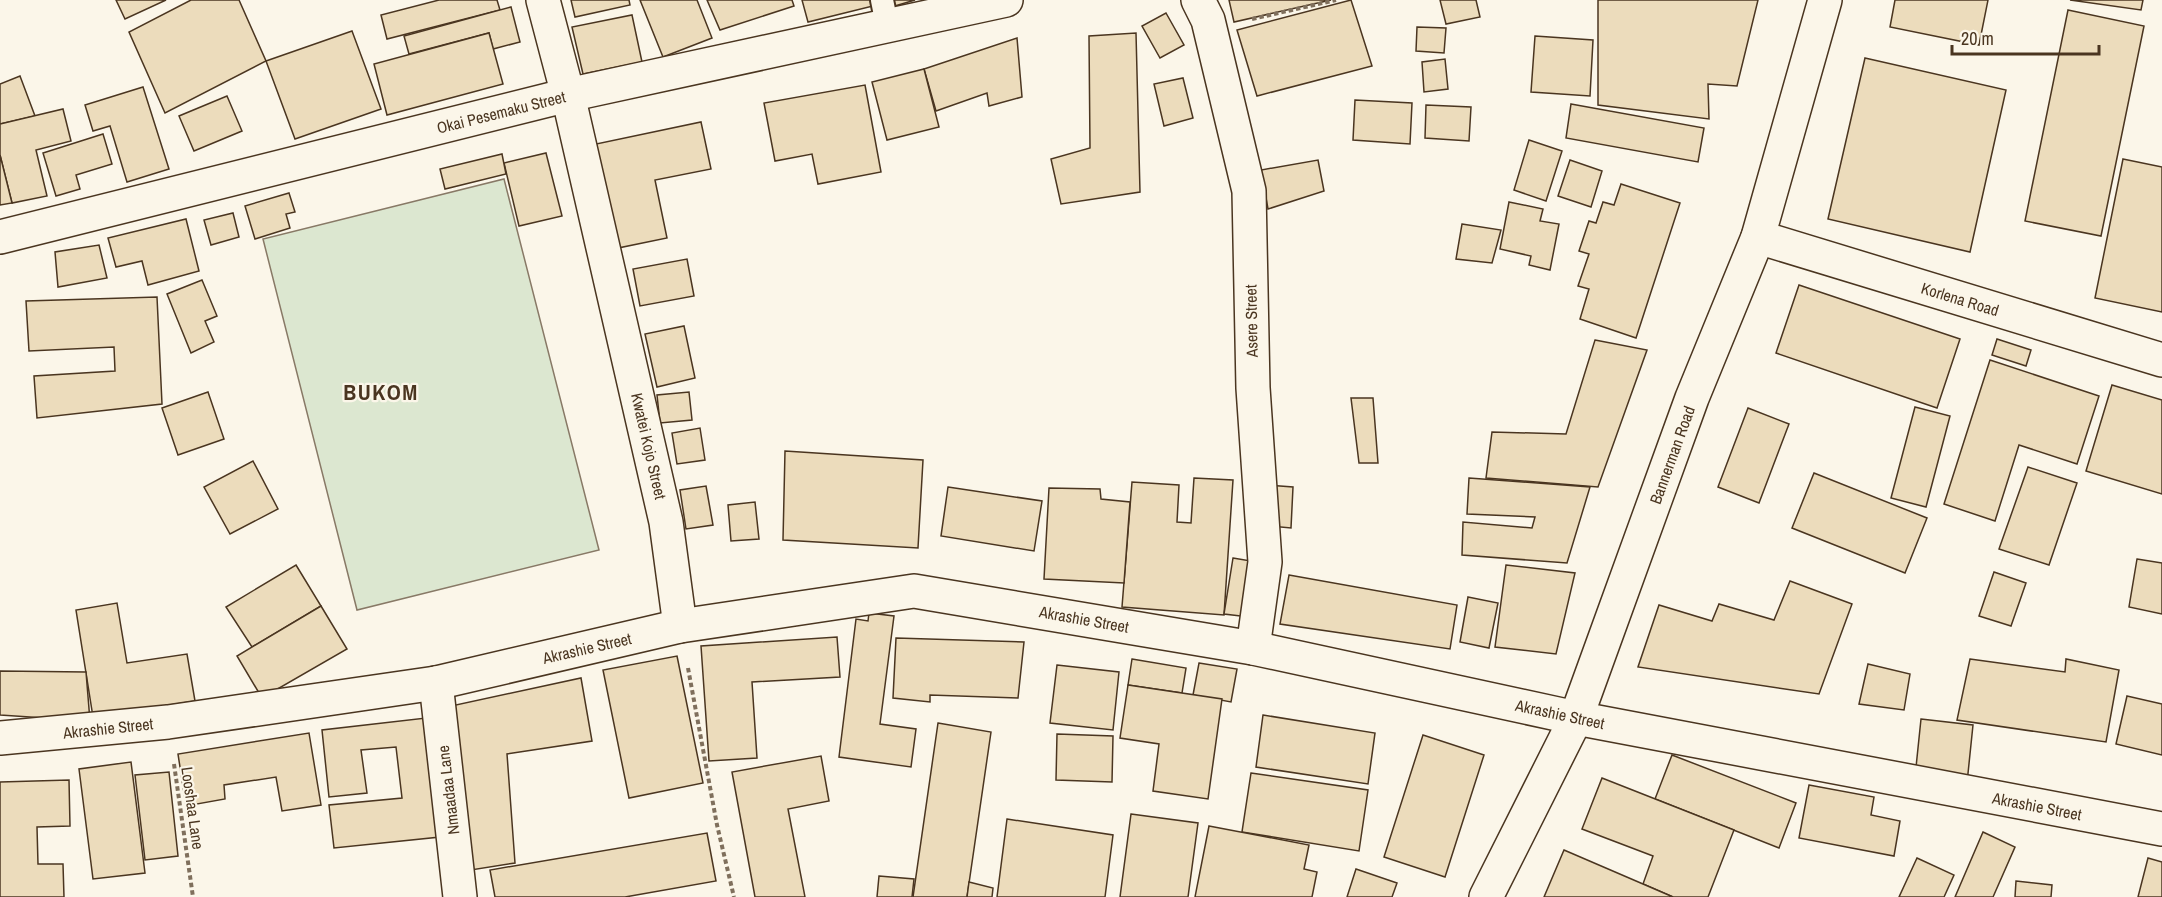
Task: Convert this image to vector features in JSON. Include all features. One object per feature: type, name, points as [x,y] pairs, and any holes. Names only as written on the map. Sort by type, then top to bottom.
[{"type":"street","name":"Kwatei Kojo Street","points":[[543,0],[568,95],[666,522],[680,626]]},
{"type":"street","name":"Okai Pesemaku Street","points":[[0,237],[885,13],[1005,0]]},
{"type":"street","name":"Bannerman Road","points":[[1486,897],[1576,718],[1692,398],[1758,237],[1825,0]]},
{"type":"street","name":"Asere Street","points":[[1204,14],[1249,190],[1253,388],[1265,562],[1253,648]]},
{"type":"street","name":"Korlena Road","points":[[1758,237],[2162,360]]},
{"type":"street","name":"Akrashie Street","points":[[0,738],[168,722],[436,683],[680,626],[914,591],[1253,648],[1576,718],[2162,829]]},
{"type":"street","name":"Nmaadaa Lane","points":[[436,683],[460,897]]},
{"type":"path","points":[[1204,14],[1336,0]]},
{"type":"path","points":[[680,626],[717,825],[734,897]]},
{"type":"path","name":"Looshaa Lane","points":[[168,722],[193,897]]},
{"type":"green space","points":[[504,179],[599,550],[357,610],[263,239]]},
{"type":"building","points":[[116,0],[166,0],[125,19]]},
{"type":"building","points":[[191,0],[239,0],[266,61],[165,113],[129,32]]},
{"type":"building","points":[[439,0],[497,0],[500,10],[387,39],[381,15]]},
{"type":"building","points":[[571,0],[629,0],[630,5],[575,17]]},
{"type":"building","points":[[640,0],[697,0],[712,38],[663,57]]},
{"type":"building","points":[[707,0],[792,0],[794,6],[720,30]]},
{"type":"building","points":[[802,0],[876,0],[877,5],[808,22]]},
{"type":"building","points":[[886,0],[915,0],[888,8]]},
{"type":"building","points":[[1229,0],[1331,0],[1234,22]]},
{"type":"building","points":[[1351,0],[1372,66],[1257,96],[1237,30]]},
{"type":"building","points":[[1440,0],[1476,0],[1480,17],[1446,24]]},
{"type":"building","points":[[1598,0],[1758,0],[1737,86],[1708,84],[1709,119],[1598,105]]},
{"type":"building","points":[[1895,0],[1988,0],[1979,45],[1890,27]]},
{"type":"building","points":[[2070,0],[2143,0],[2141,10]]},
{"type":"building","points":[[511,7],[520,42],[493,49],[489,33],[409,54],[404,36]]},
{"type":"building","points":[[2068,10],[2144,26],[2101,236],[2025,221]]},
{"type":"building","points":[[1166,13],[1184,45],[1160,58],[1142,26]]},
{"type":"building","points":[[632,15],[642,62],[583,74],[572,27]]},
{"type":"building","points":[[1417,27],[1446,28],[1444,53],[1416,51]]},
{"type":"building","points":[[352,31],[381,109],[295,139],[266,61]]},
{"type":"building","points":[[489,33],[503,84],[387,115],[374,64]]},
{"type":"building","points":[[1136,33],[1140,192],[1061,204],[1051,159],[1090,148],[1089,36]]},
{"type":"building","points":[[1535,36],[1593,40],[1590,96],[1531,92]]},
{"type":"building","points":[[1017,38],[1022,97],[989,106],[987,93],[936,111],[924,69]]},
{"type":"building","points":[[1865,58],[2006,90],[1970,252],[1828,219]]},
{"type":"building","points":[[1445,59],[1448,89],[1424,92],[1422,62]]},
{"type":"building","points":[[924,69],[939,127],[887,140],[872,82]]},
{"type":"building","points":[[20,76],[35,116],[0,124],[0,84]]},
{"type":"building","points":[[1183,78],[1193,118],[1164,126],[1154,84]]},
{"type":"building","points":[[865,85],[881,172],[818,184],[812,154],[775,161],[764,103]]},
{"type":"building","points":[[143,87],[169,169],[127,182],[110,126],[93,131],[85,105]]},
{"type":"building","points":[[227,96],[242,131],[194,151],[179,116]]},
{"type":"building","points":[[1355,100],[1412,103],[1410,144],[1353,140]]},
{"type":"building","points":[[1571,104],[1704,128],[1698,162],[1566,138]]},
{"type":"building","points":[[1426,105],[1471,107],[1469,141],[1425,138]]},
{"type":"building","points":[[63,109],[71,141],[36,150],[47,196],[12,203],[0,155],[0,124]]},
{"type":"building","points":[[701,122],[711,169],[655,180],[667,238],[618,248],[596,144]]},
{"type":"building","points":[[103,134],[112,164],[76,175],[80,189],[56,196],[43,153]]},
{"type":"building","points":[[1529,140],[1562,151],[1546,201],[1514,190]]},
{"type":"building","points":[[546,153],[562,216],[519,226],[504,163]]},
{"type":"building","points":[[502,154],[506,174],[445,189],[440,169]]},
{"type":"building","points":[[0,155],[12,203],[0,205]]},
{"type":"building","points":[[2123,159],[2162,167],[2162,312],[2095,298]]},
{"type":"building","points":[[1318,160],[1324,191],[1268,209],[1261,170]]},
{"type":"building","points":[[1570,160],[1602,171],[1591,207],[1558,196]]},
{"type":"building","points":[[1621,184],[1680,203],[1636,338],[1580,319],[1589,289],[1578,286],[1589,254],[1579,251],[1589,221],[1596,223],[1603,202],[1614,205]]},
{"type":"building","points":[[289,193],[295,212],[286,214],[290,228],[255,239],[245,206]]},
{"type":"building","points":[[1509,202],[1543,209],[1540,221],[1559,224],[1550,270],[1529,265],[1531,256],[1500,249]]},
{"type":"building","points":[[233,213],[239,237],[211,245],[204,220]]},
{"type":"building","points":[[186,219],[199,271],[148,285],[142,261],[116,267],[108,238]]},
{"type":"building","points":[[1462,224],[1501,230],[1492,263],[1456,259]]},
{"type":"building","points":[[99,245],[107,278],[58,287],[55,252]]},
{"type":"building","points":[[687,259],[694,296],[640,306],[633,269]]},
{"type":"building","points":[[202,280],[217,316],[205,321],[214,342],[191,353],[167,294]]},
{"type":"building","points":[[1799,285],[1960,339],[1937,408],[1776,353]]},
{"type":"building","points":[[157,297],[162,404],[37,418],[34,376],[115,371],[114,347],[29,351],[26,301]]},
{"type":"building","points":[[684,326],[695,378],[657,387],[645,334]]},
{"type":"building","points":[[1997,339],[2031,350],[2026,366],[1992,355]]},
{"type":"building","points":[[1595,340],[1647,350],[1598,487],[1486,478],[1492,432],[1566,434]]},
{"type":"building","points":[[1990,360],[2099,396],[2077,464],[2019,445],[1995,521],[1944,504]]},
{"type":"building","points":[[2112,385],[2162,400],[2162,494],[2086,471]]},
{"type":"building","points":[[208,392],[224,439],[178,455],[162,408]]},
{"type":"building","points":[[689,392],[692,420],[660,423],[657,395]]},
{"type":"building","points":[[1351,398],[1373,398],[1378,463],[1359,463]]},
{"type":"building","points":[[1915,407],[1950,416],[1926,507],[1891,498]]},
{"type":"building","points":[[1748,408],[1789,424],[1759,503],[1718,487]]},
{"type":"building","points":[[700,428],[705,460],[677,464],[672,433]]},
{"type":"building","points":[[785,451],[923,460],[918,548],[783,540]]},
{"type":"building","points":[[253,461],[278,509],[230,534],[204,487]]},
{"type":"building","points":[[2028,467],[2077,483],[2049,565],[1999,549]]},
{"type":"building","points":[[1814,473],[1927,518],[1905,573],[1792,528]]},
{"type":"building","points":[[1194,478],[1233,480],[1224,615],[1122,607],[1132,482],[1179,485],[1177,522],[1191,523]]},
{"type":"building","points":[[1469,478],[1590,487],[1567,563],[1462,555],[1463,522],[1532,528],[1535,517],[1467,514]]},
{"type":"building","points":[[1267,485],[1293,487],[1291,528],[1269,526]]},
{"type":"building","points":[[706,486],[713,525],[686,529],[680,490]]},
{"type":"building","points":[[948,487],[1042,501],[1034,551],[941,536]]},
{"type":"building","points":[[1049,488],[1100,489],[1101,499],[1130,502],[1124,583],[1044,579]]},
{"type":"building","points":[[755,502],[759,539],[731,541],[728,505]]},
{"type":"building","points":[[1233,558],[1257,562],[1249,617],[1224,614]]},
{"type":"building","points":[[2137,559],[2162,563],[2162,614],[2129,607]]},
{"type":"building","points":[[296,565],[321,606],[252,647],[226,607]]},
{"type":"building","points":[[1506,565],[1575,573],[1556,654],[1495,647]]},
{"type":"building","points":[[1994,572],[2026,583],[2011,626],[1979,616]]},
{"type":"building","points":[[1289,575],[1457,605],[1450,649],[1280,624]]},
{"type":"building","points":[[1790,581],[1852,604],[1819,694],[1638,667],[1659,605],[1712,621],[1719,604],[1774,620]]},
{"type":"building","points":[[1468,597],[1498,603],[1489,648],[1460,642]]},
{"type":"building","points":[[117,603],[127,663],[187,654],[195,701],[93,717],[76,610]]},
{"type":"building","points":[[321,606],[347,649],[262,698],[237,656]]},
{"type":"building","points":[[869,613],[894,616],[880,724],[916,729],[911,767],[839,757],[856,619],[868,621]]},
{"type":"building","points":[[837,637],[840,677],[752,682],[757,758],[709,761],[701,646]]},
{"type":"building","points":[[896,638],[1024,642],[1018,698],[930,695],[930,702],[893,698]]},
{"type":"building","points":[[677,656],[703,783],[629,798],[603,670]]},
{"type":"building","points":[[1132,659],[1186,668],[1182,693],[1128,685]]},
{"type":"building","points":[[1970,659],[2065,672],[2066,659],[2119,670],[2106,742],[1957,720]]},
{"type":"building","points":[[1199,663],[1237,669],[1231,702],[1193,695]]},
{"type":"building","points":[[1868,664],[1910,674],[1904,710],[1859,704]]},
{"type":"building","points":[[1057,665],[1119,672],[1113,730],[1050,723]]},
{"type":"building","points":[[0,671],[86,672],[90,721],[0,715]]},
{"type":"building","points":[[581,678],[592,741],[507,754],[515,863],[471,870],[451,706]]},
{"type":"building","points":[[1128,685],[1222,699],[1208,799],[1153,791],[1159,744],[1120,738]]},
{"type":"building","points":[[2127,696],[2162,704],[2162,755],[2116,744]]},
{"type":"building","points":[[1263,715],[1375,733],[1368,784],[1256,767]]},
{"type":"building","points":[[426,718],[440,837],[334,848],[329,805],[402,798],[396,747],[361,750],[367,793],[329,797],[322,730]]},
{"type":"building","points":[[1921,719],[1973,725],[1967,783],[1915,777]]},
{"type":"building","points":[[938,723],[991,732],[967,897],[913,897]]},
{"type":"building","points":[[309,733],[321,805],[282,811],[276,777],[224,785],[225,799],[186,806],[178,754]]},
{"type":"building","points":[[1057,734],[1113,736],[1112,782],[1056,780]]},
{"type":"building","points":[[1423,735],[1484,755],[1445,877],[1384,857]]},
{"type":"building","points":[[1672,755],[1796,803],[1779,848],[1655,799]]},
{"type":"building","points":[[821,756],[829,801],[788,809],[805,897],[755,897],[732,772]]},
{"type":"building","points":[[131,762],[145,873],[93,879],[79,769]]},
{"type":"building","points":[[169,772],[178,856],[145,860],[135,775]]},
{"type":"building","points":[[1251,773],[1368,790],[1359,851],[1242,832]]},
{"type":"building","points":[[1602,778],[1734,830],[1708,897],[1673,897],[1643,884],[1653,856],[1582,829]]},
{"type":"building","points":[[69,780],[70,826],[37,827],[38,864],[63,864],[64,897],[0,897],[0,782]]},
{"type":"building","points":[[1809,785],[1874,797],[1871,815],[1900,821],[1894,856],[1799,838]]},
{"type":"building","points":[[1131,814],[1198,823],[1188,897],[1120,897]]},
{"type":"building","points":[[1007,819],[1113,835],[1105,897],[997,897]]},
{"type":"building","points":[[1209,826],[1309,845],[1304,869],[1317,872],[1312,897],[1195,897]]},
{"type":"building","points":[[1983,832],[2015,847],[1993,897],[1955,897]]},
{"type":"building","points":[[707,833],[716,881],[625,897],[495,897],[490,870]]},
{"type":"building","points":[[1564,850],[1643,884],[1673,897],[1544,897]]},
{"type":"building","points":[[1917,858],[1954,875],[1944,897],[1899,897]]},
{"type":"building","points":[[2148,858],[2162,862],[2162,897],[2138,897]]},
{"type":"building","points":[[1356,869],[1397,883],[1392,897],[1347,897]]},
{"type":"building","points":[[879,876],[914,879],[912,897],[877,897]]},
{"type":"building","points":[[2016,881],[2052,885],[2051,897],[2015,897]]},
{"type":"building","points":[[969,882],[993,888],[992,897],[967,897]]},
{"type":"district","name":"BUKOM","points":[[381,392]]}]
